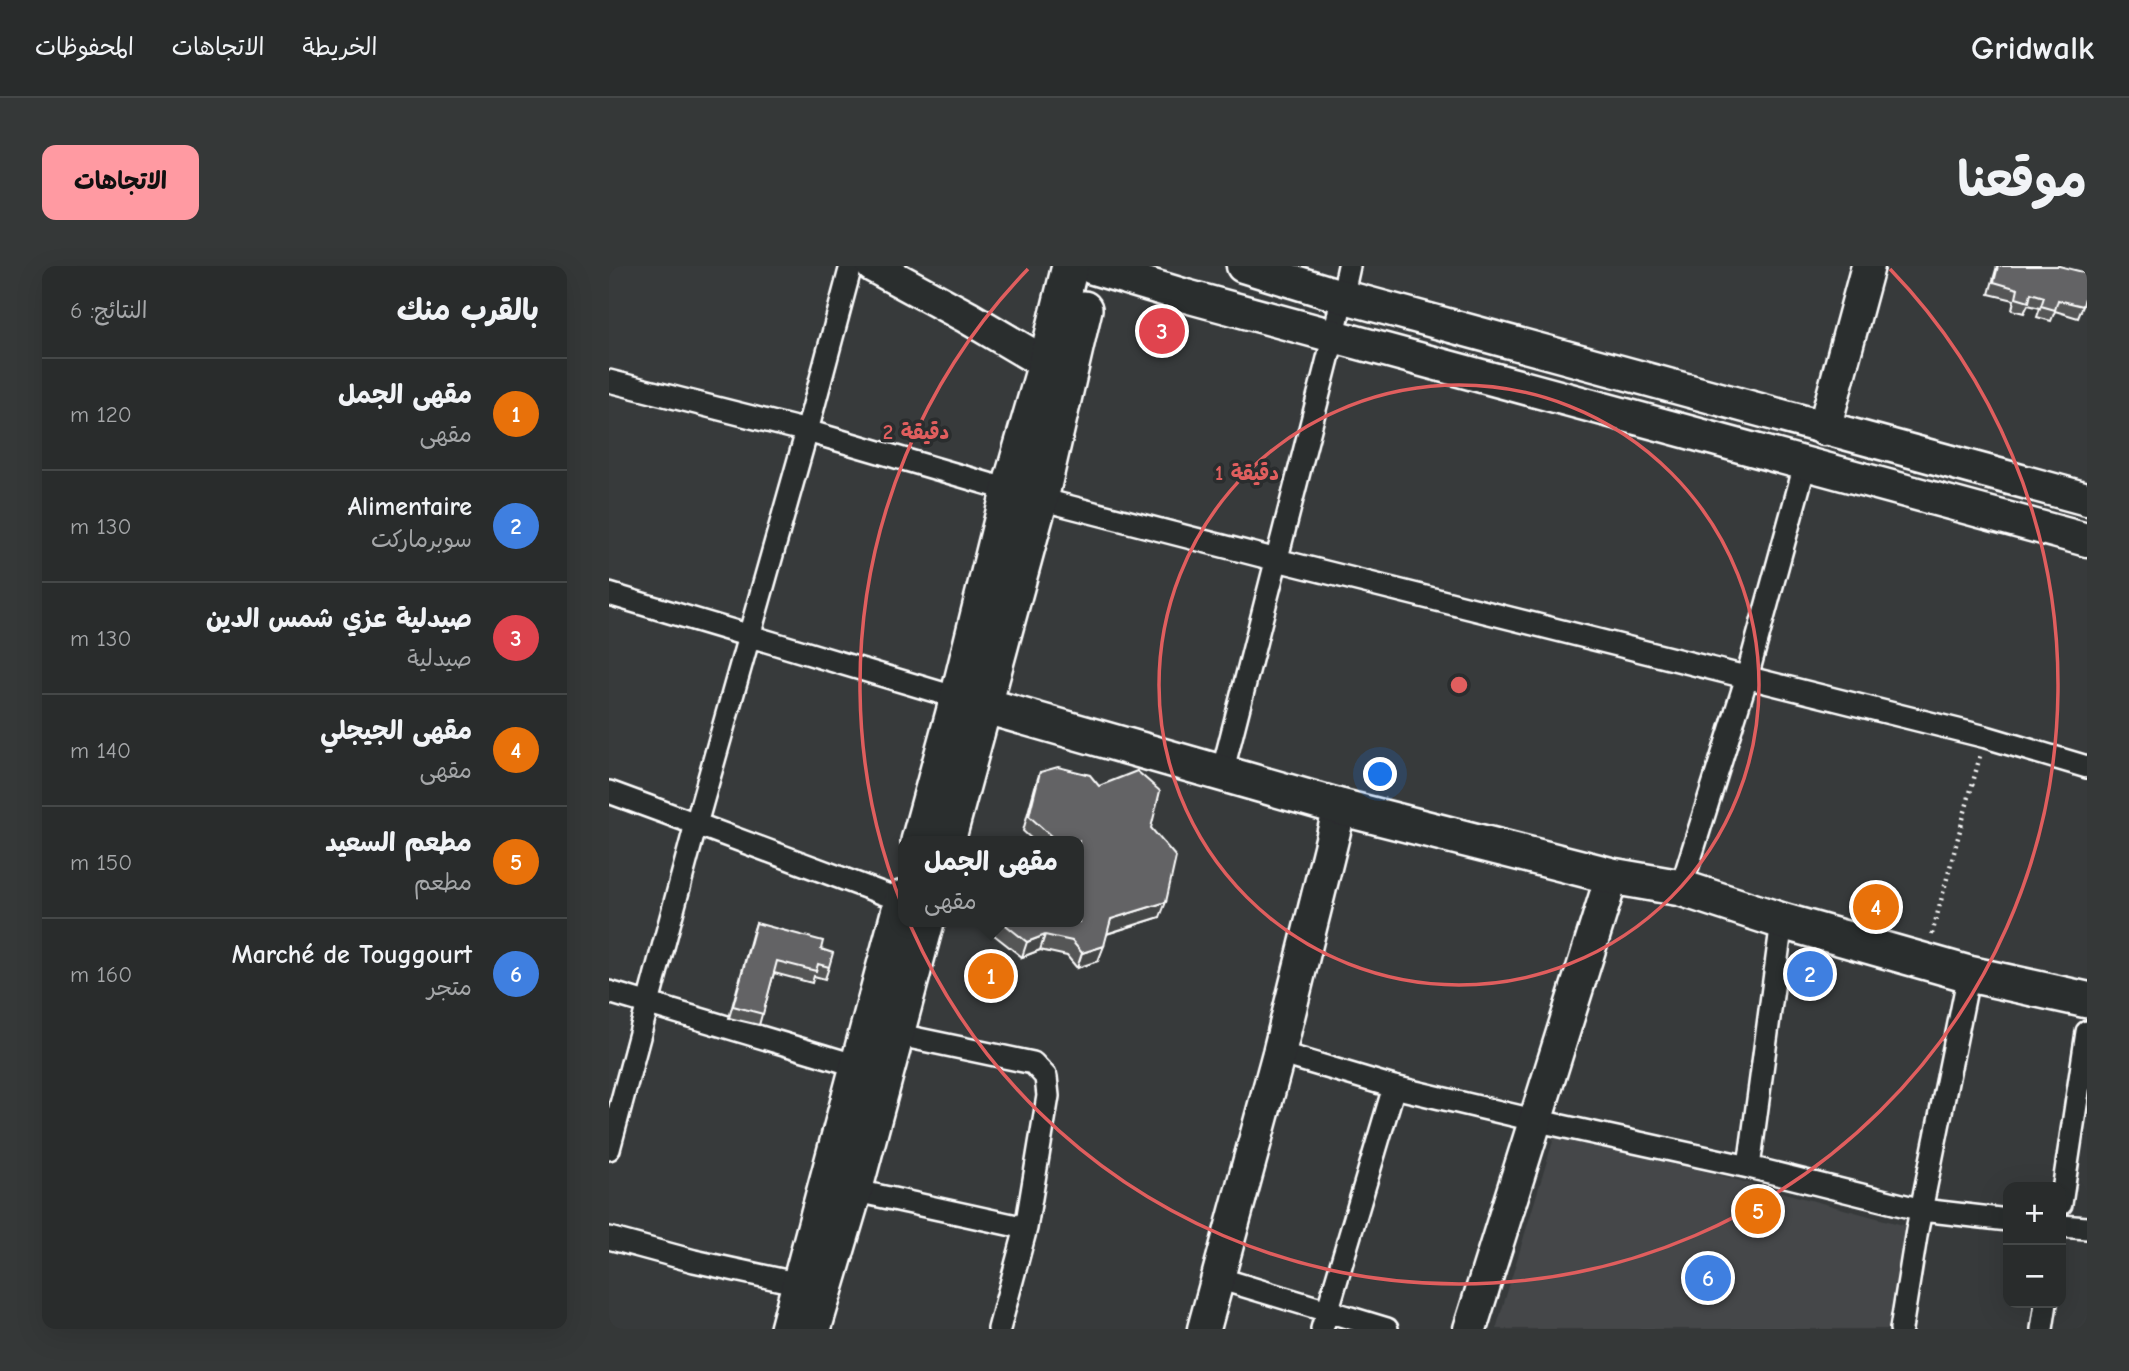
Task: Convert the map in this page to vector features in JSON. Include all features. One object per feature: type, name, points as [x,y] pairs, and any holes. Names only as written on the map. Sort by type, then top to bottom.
[{"type":"main road","points":[[873,266],[1057,370]]},
{"type":"main road","points":[[921,836],[970,701],[1085,266],[2087,540]]},
{"type":"main road","points":[[1243,266],[1345,281],[1824,429],[2087,499]]},
{"type":"main road","points":[[1824,429],[1868,266]]},
{"type":"main road","points":[[970,701],[1340,807],[1612,876],[1681,888],[1925,962],[2087,1000]]},
{"type":"main road","points":[[948,836],[970,701]]},
{"type":"main road","points":[[1204,1329],[1279,1053],[1340,807]]},
{"type":"main road","points":[[1470,1329],[1612,876]]},
{"type":"main road","points":[[788,1329],[800,1284],[840,1187],[883,1031],[906,927]]},
{"type":"main road","points":[[813,1329],[840,1187],[858,1066],[883,1031]]},
{"type":"street","points":[[609,1149],[646,1003],[851,266]]},
{"type":"street","points":[[1222,773],[1334,335],[1345,281]]},
{"type":"street","points":[[609,381],[807,431],[1025,494],[1277,560],[1986,737],[2087,767]]},
{"type":"street","points":[[1681,888],[1747,677],[1805,465]]},
{"type":"street","points":[[609,594],[970,701]]},
{"type":"street","points":[[609,792],[898,902]]},
{"type":"street","points":[[1749,1167],[1783,921]]},
{"type":"street","points":[[1901,1329],[1969,974]]},
{"type":"street","points":[[609,992],[858,1066]]},
{"type":"street","points":[[883,1031],[1033,1063],[1046,1077],[1048,1096],[1026,1228],[999,1329]]},
{"type":"street","points":[[2064,1182],[2087,1032]]},
{"type":"street","points":[[1279,1053],[1394,1087],[1749,1167],[1922,1210],[2003,1219]]},
{"type":"street","points":[[1324,1320],[1394,1087]]},
{"type":"street","points":[[840,1187],[1026,1228]]},
{"type":"street","points":[[2066,1226],[2087,1228]]},
{"type":"street","points":[[609,1238],[694,1261],[800,1284]]},
{"type":"street","points":[[1218,1278],[1324,1320],[1387,1329]]},
{"type":"street","points":[[2042,1329],[2045,1308]]},
{"type":"path","points":[[1925,962],[1986,737]]},
{"type":"shaded area","points":[[1556,1131],[1914,1228],[1897,1329],[1496,1329]]},
{"type":"building","points":[[1998,266],[2059,266],[2087,273],[2083,306],[2058,300],[2055,310],[2041,306],[2044,297],[2031,293],[2029,302],[2016,298],[2018,289],[1994,282]]},
{"type":"building","points":[[1058,767],[1090,775],[1099,786],[1137,771],[1160,791],[1151,828],[1176,857],[1166,902],[1111,919],[1104,946],[1082,953],[1072,941],[1045,935],[1027,942],[1008,927],[1084,927],[1084,836],[1051,836],[1029,816],[1040,772]]},
{"type":"building","points":[[756,923],[823,941],[821,949],[833,953],[829,967],[818,964],[816,971],[777,961],[763,1014],[733,1006]]},
{"type":"place","name":"صيدلية عزي شمس الدين","points":[[1162,331]]},
{"type":"place","name":"مقهى الجيجلي","points":[[1876,907]]},
{"type":"place","name":"Alimentaire","points":[[1810,974]]},
{"type":"place","name":"مقهى الجمل","points":[[991,976]]},
{"type":"place","name":"مطعم السعيد","points":[[1758,1211]]},
{"type":"place","name":"Marché de Touggourt","points":[[1708,1278]]}]
